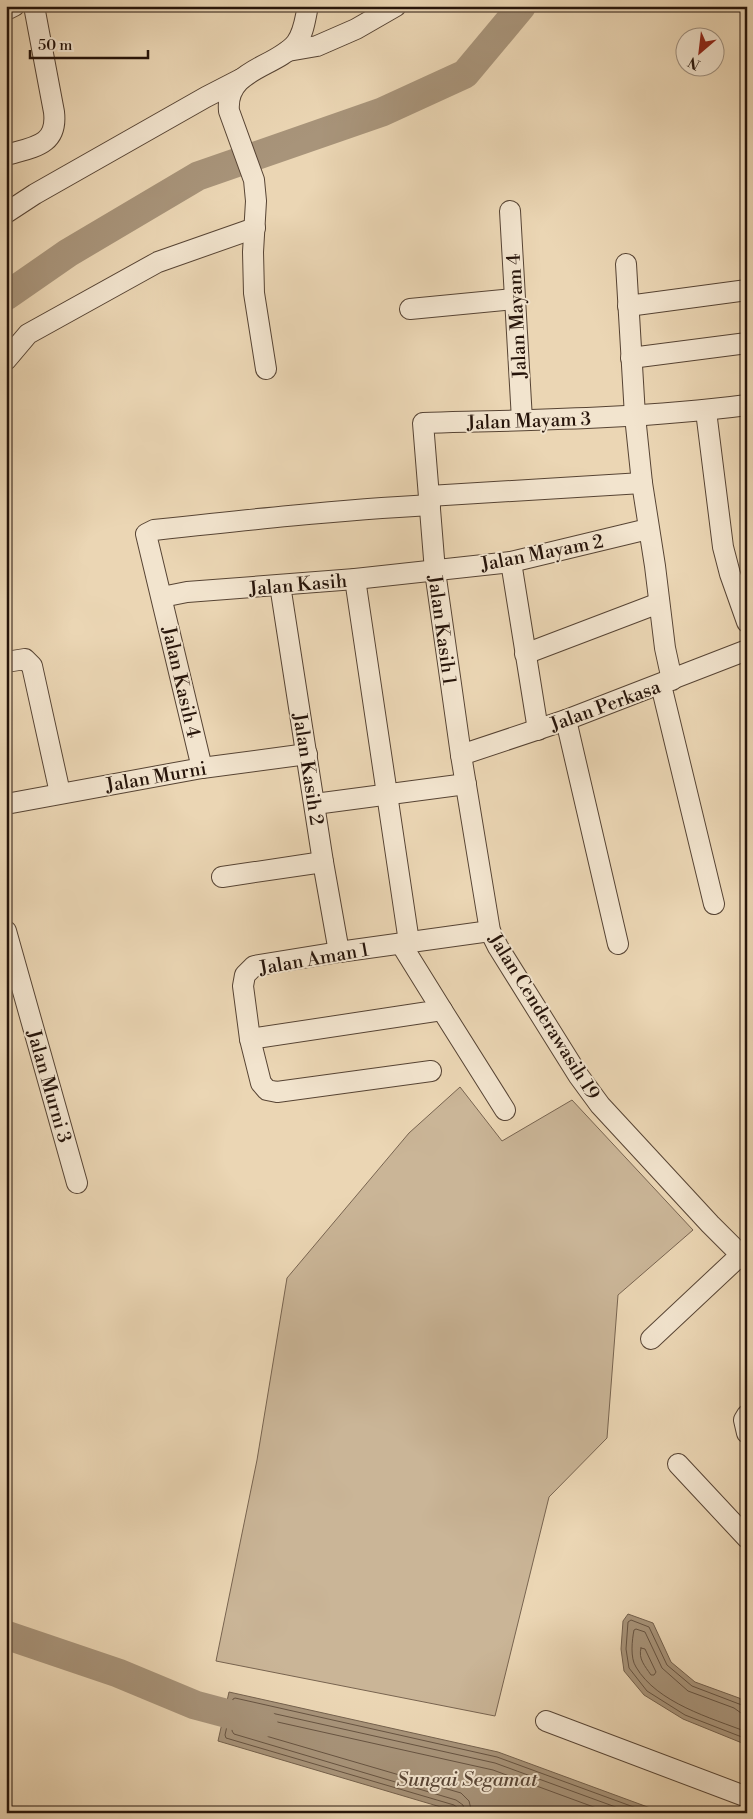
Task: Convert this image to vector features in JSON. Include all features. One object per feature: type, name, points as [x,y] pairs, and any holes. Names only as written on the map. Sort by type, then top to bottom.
[{"type":"street","points":[[6,10],[14,6]]},
{"type":"street","points":[[6,154],[42,142],[52,134],[54,128],[54,112],[34,6]]},
{"type":"street","points":[[6,213],[35,194],[288,51],[297,42],[304,27],[308,6]]},
{"type":"street","points":[[288,51],[318,46],[356,29],[396,6]]},
{"type":"street","points":[[243,77],[228,101],[229,111],[254,180],[256,201],[254,293],[266,369]]},
{"type":"street","name":"Jalan Mayam 4","points":[[510,211],[522,420]]},
{"type":"street","points":[[6,360],[28,334],[158,262],[255,228]]},
{"type":"street","points":[[626,264],[635,416],[642,483],[665,648],[666,682],[714,904]]},
{"type":"street","points":[[628,306],[747,290]]},
{"type":"street","points":[[410,309],[514,299]]},
{"type":"street","points":[[631,358],[747,343]]},
{"type":"street","name":"Jalan Mayam 3","points":[[423,423],[635,416],[706,411],[747,405]]},
{"type":"street","points":[[706,411],[724,548],[738,571],[747,622]]},
{"type":"street","name":"Jalan Kasih 1","points":[[423,423],[435,570],[461,756]]},
{"type":"street","points":[[430,500],[642,483]]},
{"type":"street","name":"Jalan Kasih 4","points":[[202,768],[146,534],[154,530],[430,500]]},
{"type":"street","name":"Jalan Mayam 2","points":[[435,570],[511,562],[648,529]]},
{"type":"street","points":[[511,562],[538,730]]},
{"type":"street","name":"Jalan Kasih","points":[[162,597],[187,592],[355,579],[435,570]]},
{"type":"street","points":[[355,579],[405,943],[442,1010],[505,1110]]},
{"type":"street","name":"Jalan Kasih 2","points":[[280,585],[323,862],[339,952]]},
{"type":"street","points":[[525,654],[659,603]]},
{"type":"street","name":"Jalan Perkasa","points":[[461,756],[566,720],[747,650]]},
{"type":"street","points":[[15,661],[32,666],[60,794]]},
{"type":"street","points":[[566,720],[618,944]]},
{"type":"street","name":"Jalan Murni","points":[[6,804],[202,768],[307,754]]},
{"type":"street","name":"Jalan Cenderawasih 19","points":[[461,756],[490,931],[498,947],[578,1076],[594,1097],[710,1224],[745,1255]]},
{"type":"street","points":[[315,804],[466,784]]},
{"type":"street","points":[[222,877],[323,862]]},
{"type":"street","name":"Jalan Murni 3","points":[[6,931],[77,1183]]},
{"type":"street","name":"Jalan Aman 1","points":[[431,1071],[277,1092],[267,1090],[261,1083],[250,1039],[243,986],[245,974],[254,966],[490,931]]},
{"type":"street","points":[[250,1039],[442,1010]]},
{"type":"street","points":[[651,1339],[745,1255]]},
{"type":"street","points":[[747,1415],[744,1420],[747,1433]]},
{"type":"street","points":[[678,1464],[747,1538]]},
{"type":"street","points":[[546,1721],[747,1797]]},
{"type":"shaded area","points":[[460,1087],[502,1141],[572,1100],[693,1230],[618,1295],[607,1438],[549,1497],[495,1716],[216,1661],[257,1460],[287,1278],[409,1133]]},
{"type":"water","points":[[628,1614],[653,1623],[671,1662],[695,1682],[739,1698],[747,1703],[747,1745],[683,1719],[644,1695],[624,1671],[621,1649],[623,1621]]},
{"type":"water","name":"Sungai Segamat","points":[[229,1692],[498,1752],[664,1813],[461,1813],[218,1741]]},
{"type":"waterway","points":[[6,296],[68,253],[198,176],[382,112],[465,74],[521,7]]},
{"type":"waterway","points":[[6,1635],[118,1673],[195,1705],[263,1723]]}]
